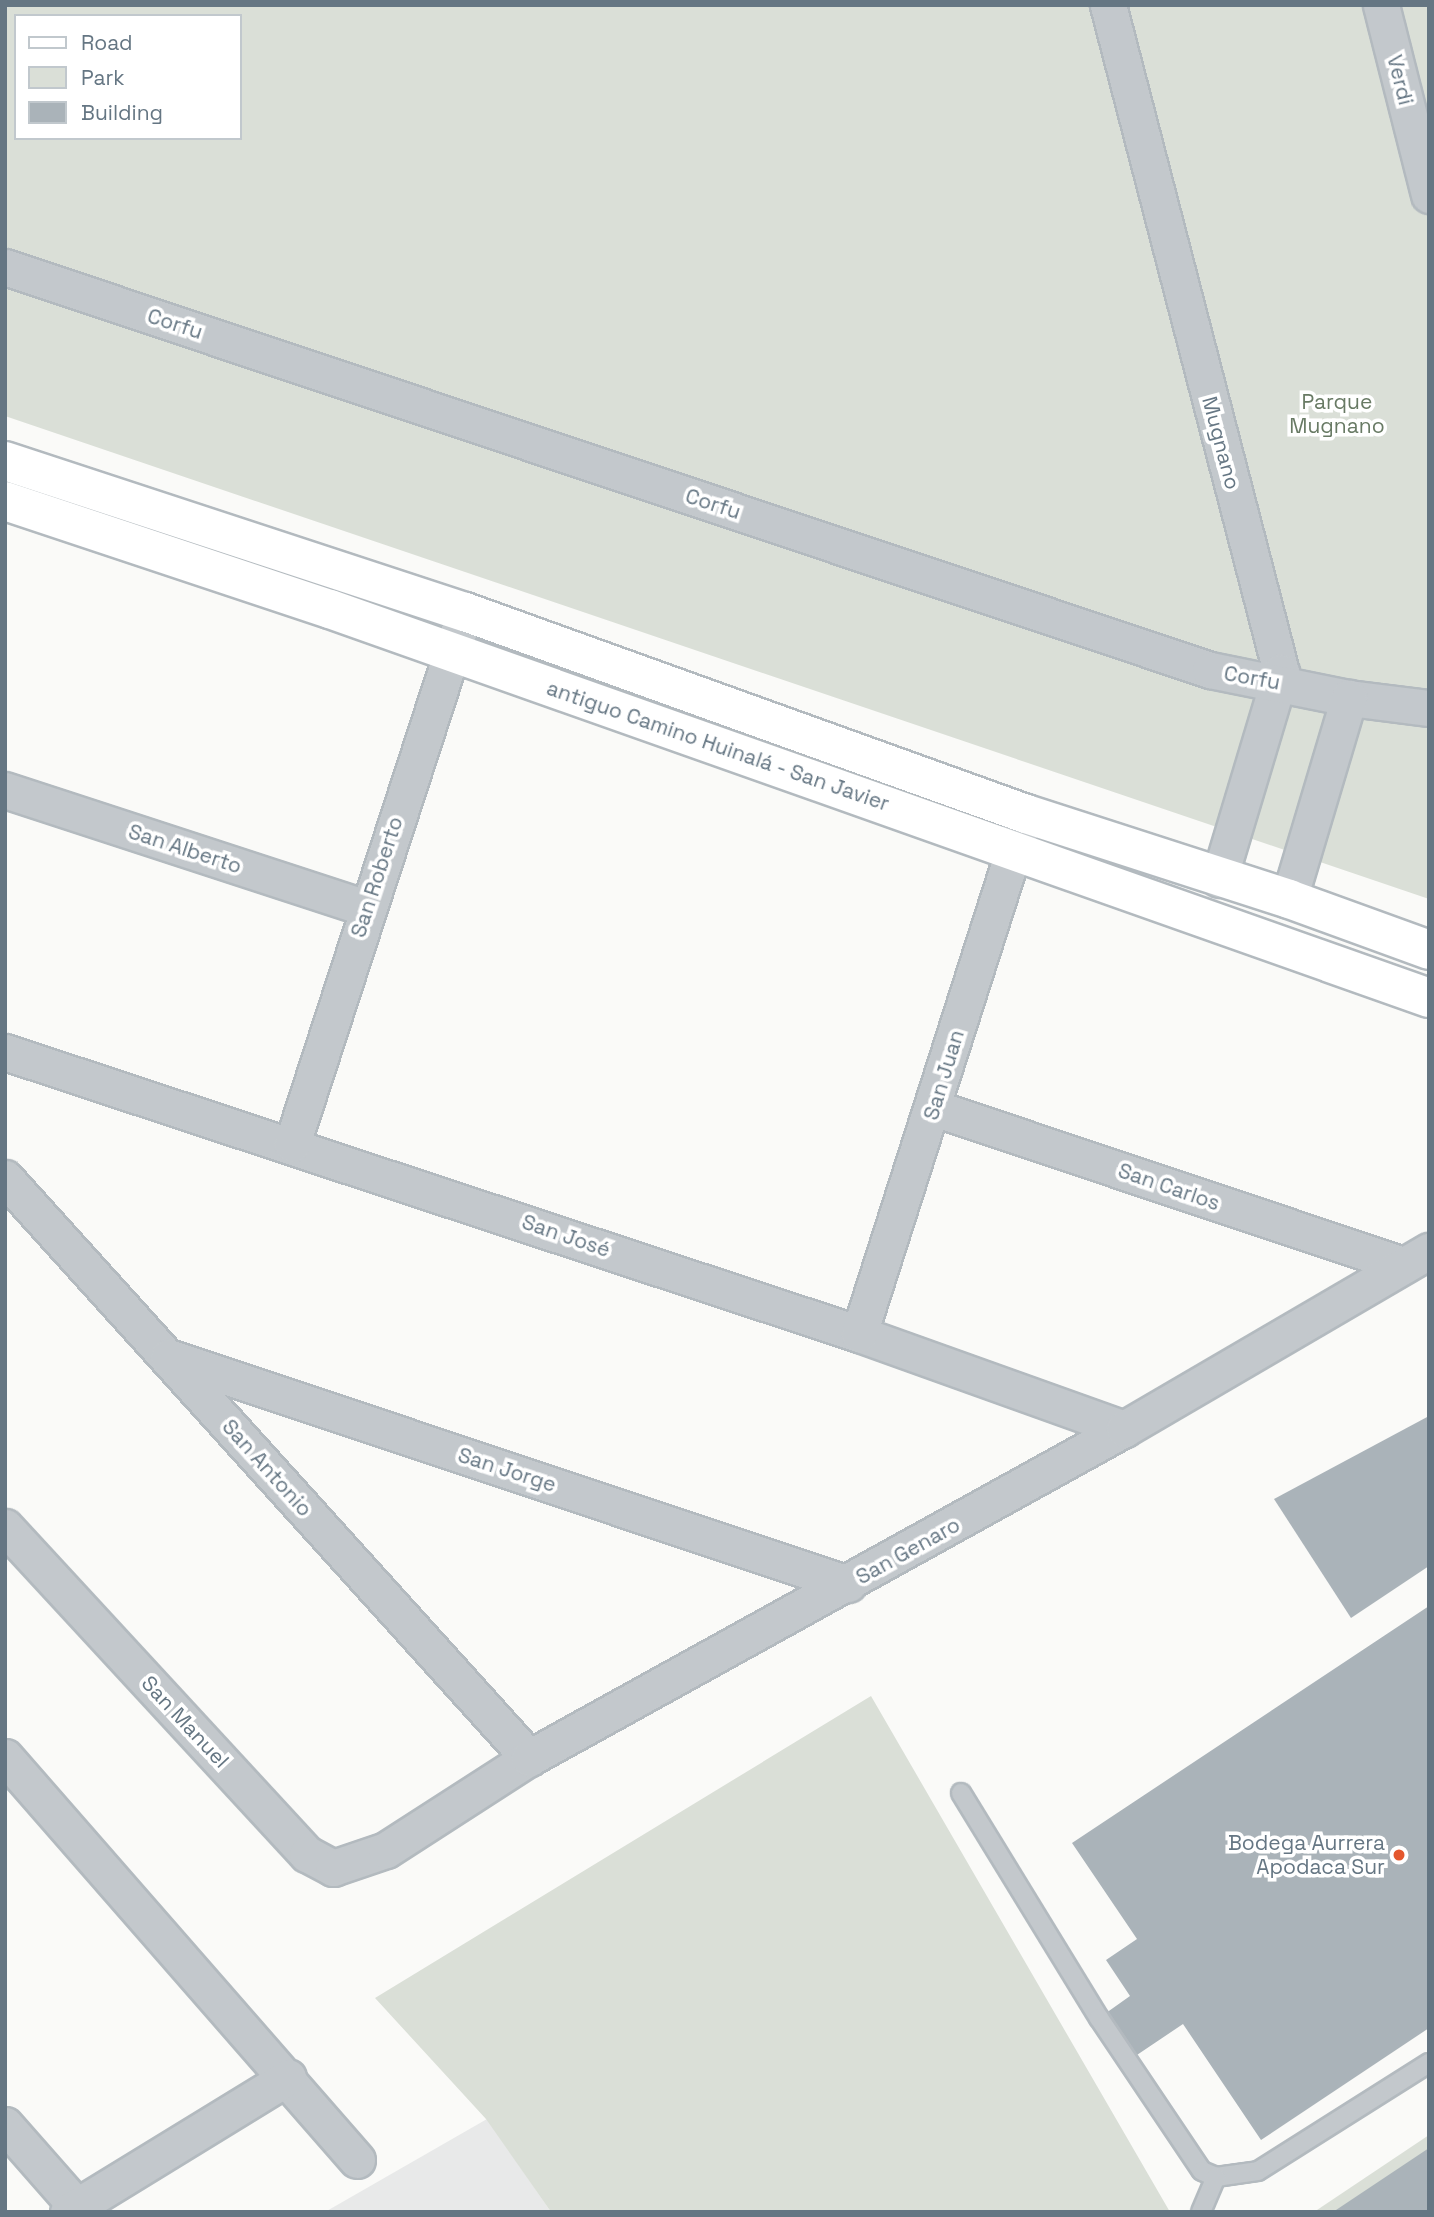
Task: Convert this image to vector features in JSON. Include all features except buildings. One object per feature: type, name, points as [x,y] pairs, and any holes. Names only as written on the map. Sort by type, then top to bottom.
[{"type":"main road","points":[[5,461],[465,612],[1026,814],[1289,899],[1429,950]]},
{"type":"main road","name":"antiguo Camino Huinalá - San Javier","points":[[5,501],[453,652],[1429,998]]},
{"type":"street","name":"Mugnano","points":[[1108,5],[1281,672],[1219,878]]},
{"type":"street","name":"Verdi","points":[[1381,5],[1429,195]]},
{"type":"street","name":"Corfu","points":[[5,267],[1210,670],[1349,698],[1429,708]]},
{"type":"street","name":"San Roberto","points":[[292,1144],[365,908],[465,612]]},
{"type":"street","points":[[1289,899],[1349,698]]},
{"type":"street","name":"San Alberto","points":[[5,790],[365,908]]},
{"type":"street","name":"San Juan","points":[[859,1334],[934,1108],[1026,814]]},
{"type":"street","name":"San José","points":[[5,1052],[292,1144],[859,1334],[1124,1429]]},
{"type":"street","name":"San Carlos","points":[[934,1108],[1416,1258]]},
{"type":"street","name":"San Antonio","points":[[5,1178],[529,1758]]},
{"type":"street","name":"San Genaro","points":[[386,1850],[529,1758],[1124,1429],[1416,1258]]},
{"type":"street","name":"San Jorge","points":[[165,1356],[848,1584]]},
{"type":"street","name":"San Manuel","points":[[5,1527],[307,1854],[333,1868],[386,1850]]},
{"type":"street","points":[[5,1757],[288,2077],[357,2160]]},
{"type":"street","points":[[5,2125],[72,2209],[288,2077]]},
{"type":"lane","points":[[961,1793],[1098,2018],[1202,2171],[1216,2177],[1258,2171],[1429,2063]]},
{"type":"lane","points":[[1201,2212],[1216,2177]]},
{"type":"shaded area","points":[[487,2119],[551,2212],[325,2212]]},
{"type":"green space","name":"Parque Mugnano","points":[[5,5],[1429,5],[1429,899],[5,416]]},
{"type":"green space","points":[[871,1696],[1170,2212],[551,2212],[486,2119],[375,1998]]},
{"type":"green space","points":[[1429,2135],[1429,2212],[1314,2212]]},
{"type":"place","name":"Bodega Aurrera Apodaca Sur","points":[[1399,1855]]}]
